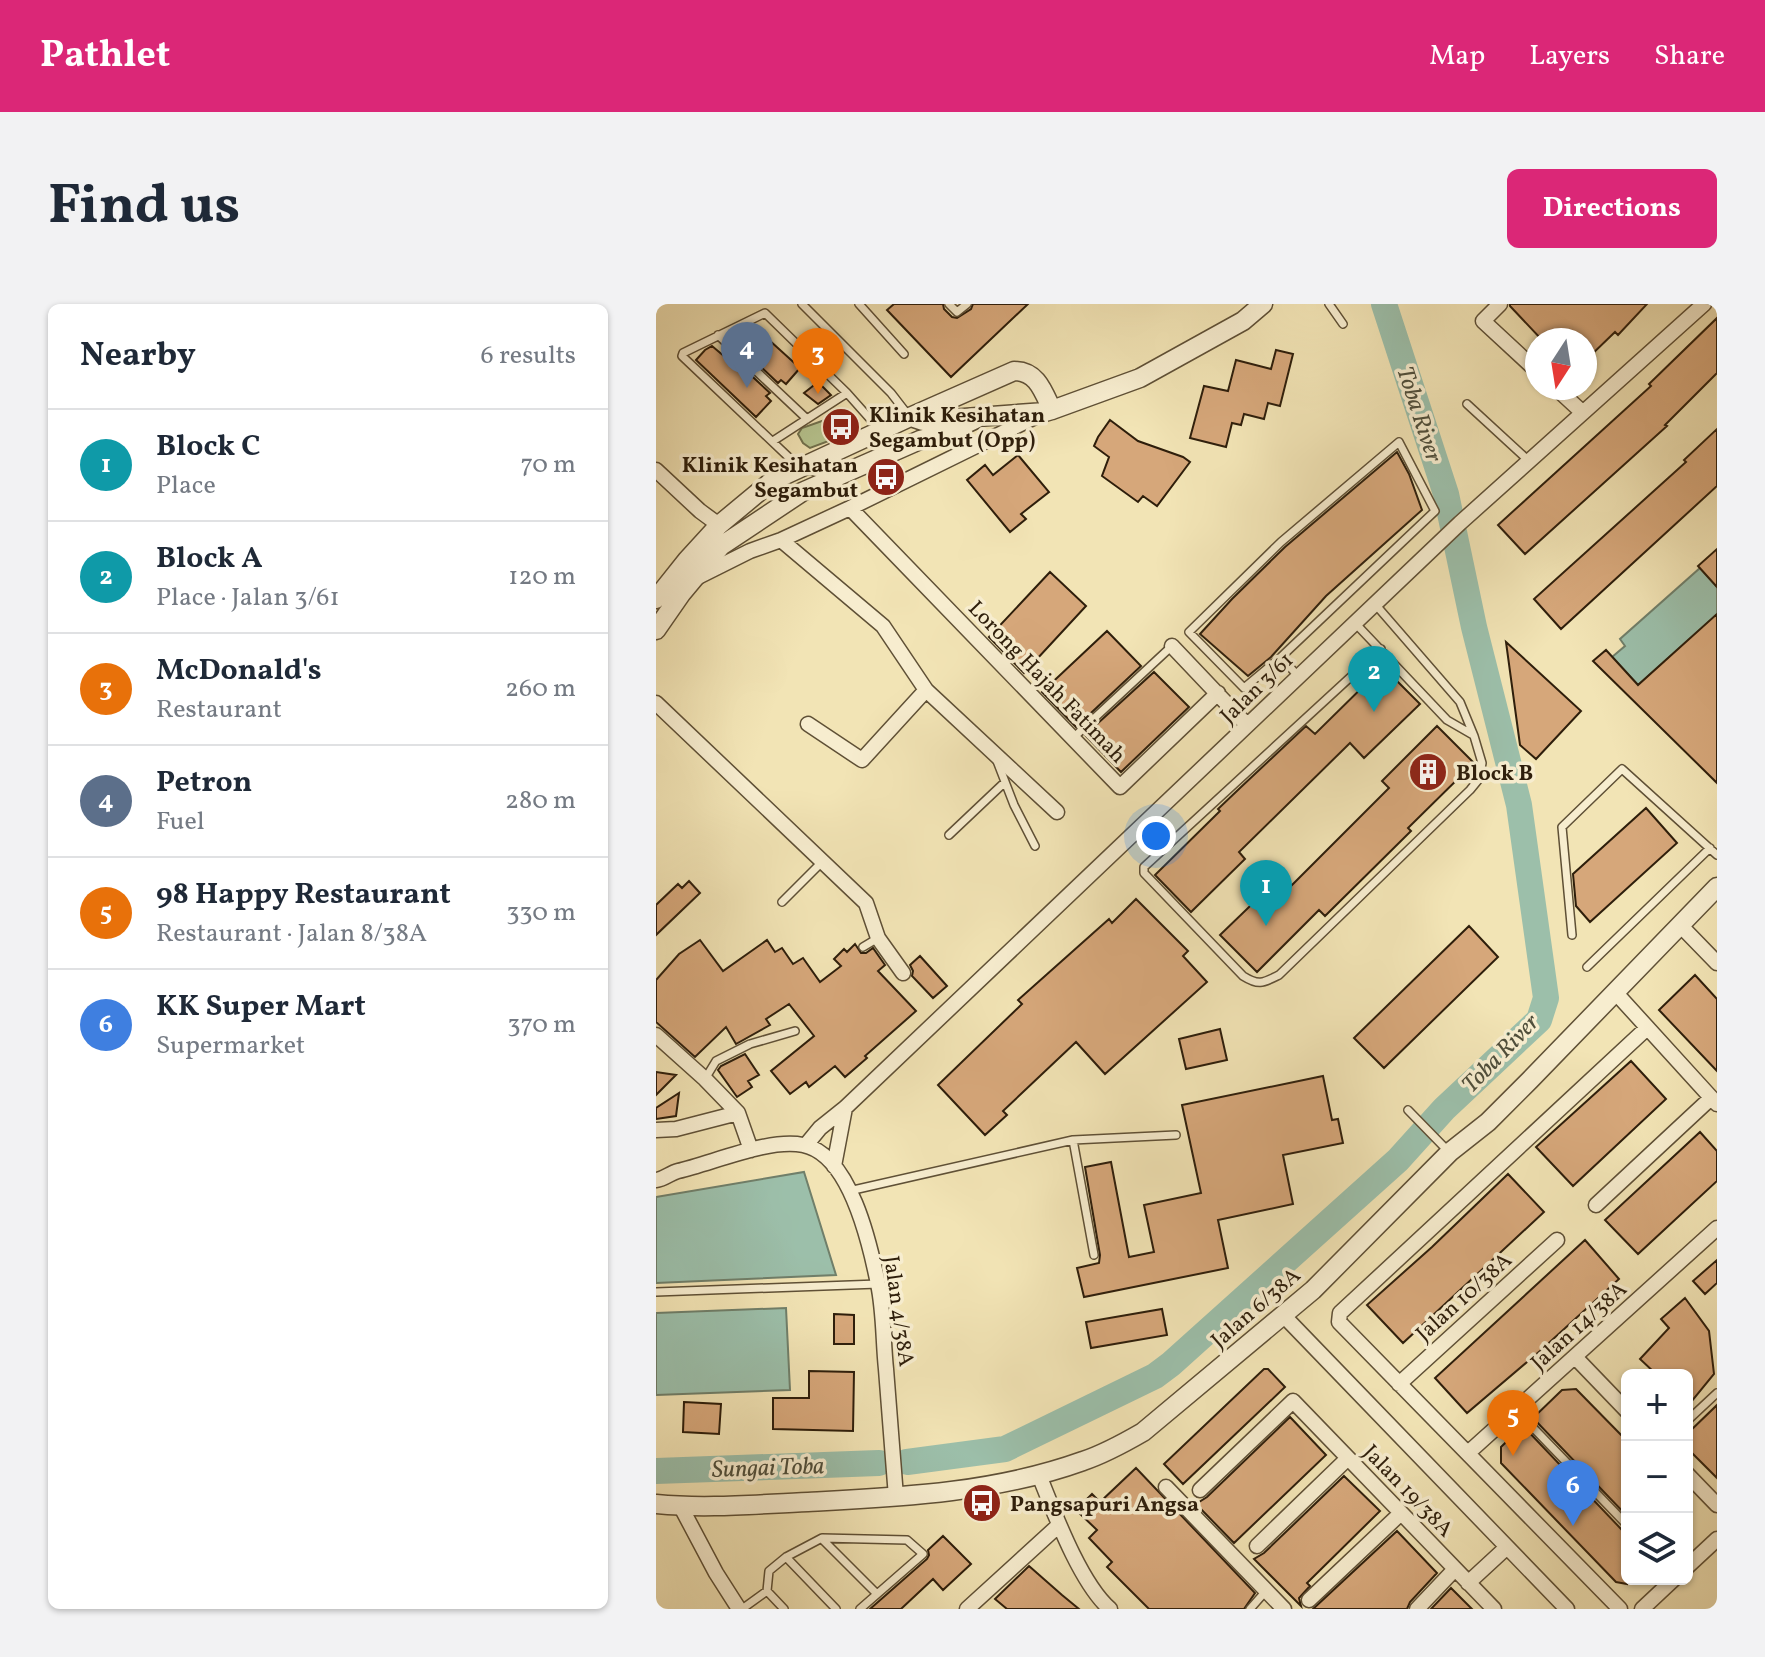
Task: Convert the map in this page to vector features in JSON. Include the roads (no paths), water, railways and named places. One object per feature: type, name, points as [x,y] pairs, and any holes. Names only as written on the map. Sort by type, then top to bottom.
[{"type":"street","points":[[696,578],[850,508],[1048,411],[1140,378],[1243,321],[1263,304]]},
{"type":"street","points":[[1500,304],[1483,321],[1525,360]]},
{"type":"street","name":"Jalan 3/61","points":[[806,1145],[820,1128],[845,1108],[1457,526],[1704,304]]},
{"type":"street","points":[[656,599],[719,525],[772,481],[1014,371],[1025,371],[1033,376],[1044,392],[1048,411]]},
{"type":"street","points":[[1569,400],[1582,412]]},
{"type":"street","points":[[910,417],[923,421],[1048,411]]},
{"type":"street","points":[[656,630],[721,546],[780,506],[802,492],[982,416]]},
{"type":"street","points":[[656,470],[719,525]]},
{"type":"street","name":"Lorong Hajah Fatimah","points":[[850,508],[1120,787],[1218,693]]},
{"type":"street","points":[[781,540],[883,626],[926,690],[1057,812]]},
{"type":"street","points":[[1172,646],[1247,725]]},
{"type":"street","points":[[808,724],[862,760],[926,690]]},
{"type":"street","points":[[656,703],[866,903],[878,938],[903,973]]},
{"type":"street","name":"Jalan 6/38A","points":[[656,1514],[686,1508],[896,1497],[979,1488],[1084,1461],[1143,1432],[1313,1290],[1450,1152],[1488,1122],[1717,887]]},
{"type":"street","points":[[1681,926],[1717,963]]},
{"type":"street","points":[[1596,1205],[1714,1102],[1615,992]]},
{"type":"street","points":[[1620,1609],[1339,1322],[1339,1317],[1363,1291],[1647,1028]]},
{"type":"street","points":[[656,1035],[738,1113],[751,1150]]},
{"type":"street","points":[[834,1166],[845,1108]]},
{"type":"street","points":[[656,1130],[676,1129],[738,1113]]},
{"type":"street","points":[[656,1180],[751,1150],[793,1143],[806,1145]]},
{"type":"street","name":"Jalan 4/38A","points":[[806,1145],[825,1155],[834,1166],[863,1224],[878,1284],[896,1497]]},
{"type":"street","points":[[656,1169],[674,1172]]},
{"type":"street","name":"Jalan 14/38A","points":[[1468,1453],[1717,1228]]},
{"type":"street","name":"Jalan 10/38A","points":[[1399,1384],[1557,1240]]},
{"type":"street","points":[[1284,1316],[1567,1609]]},
{"type":"street","points":[[1576,1358],[1621,1405]]},
{"type":"street","name":"Jalan 19/38A","points":[[1200,1490],[1293,1401],[1494,1609]]},
{"type":"street","points":[[1257,1546],[1348,1458]]},
{"type":"street","points":[[1039,1475],[1082,1572],[1110,1609]]},
{"type":"street","points":[[1693,1480],[1715,1501]]},
{"type":"street","points":[[1166,1487],[1284,1609]]},
{"type":"street","name":"Jalan 6/38A","points":[[656,1504],[686,1508]]},
{"type":"street","points":[[686,1508],[716,1573],[741,1609]]},
{"type":"street","points":[[1309,1600],[1401,1513]]},
{"type":"street","points":[[970,1608],[1059,1525]]},
{"type":"street","points":[[1693,1561],[1717,1539]]},
{"type":"street","points":[[1468,1583],[1507,1547]]},
{"type":"street","points":[[1417,1609],[1455,1569]]},
{"type":"street","points":[[1642,1609],[1668,1585]]},
{"type":"lane","points":[[802,304],[891,393],[910,417]]},
{"type":"lane","points":[[859,304],[904,354]]},
{"type":"lane","points":[[949,304],[957,312],[967,304]]},
{"type":"lane","points":[[1329,304],[1343,324]]},
{"type":"lane","points":[[878,459],[820,473],[800,468],[682,356],[683,353],[765,313],[847,393],[880,431]]},
{"type":"lane","points":[[718,335],[807,419]]},
{"type":"lane","points":[[773,441],[847,393]]},
{"type":"lane","points":[[1467,404],[1529,461]]},
{"type":"lane","points":[[1399,442],[1435,511],[1281,657],[1244,688],[1189,632],[1281,542],[1399,442]]},
{"type":"lane","points":[[1375,604],[1460,702],[1482,763],[1479,779],[1279,975],[1264,983],[1253,982],[1243,976],[1144,873],[1144,867],[1381,649]]},
{"type":"lane","points":[[1355,623],[1447,720],[1474,736]]},
{"type":"lane","points":[[1073,738],[1172,646]]},
{"type":"lane","points":[[1281,657],[1298,677]]},
{"type":"lane","points":[[994,754],[1014,805],[1035,846]]},
{"type":"lane","points":[[1572,935],[1562,827],[1622,769],[1717,855]]},
{"type":"lane","points":[[949,835],[1005,782]]},
{"type":"lane","points":[[1587,967],[1710,848]]},
{"type":"lane","points":[[782,902],[822,862]]},
{"type":"lane","points":[[863,947],[878,938]]},
{"type":"lane","points":[[705,1079],[716,1061],[750,1044],[795,1031]]},
{"type":"lane","points":[[1408,1110],[1450,1152]]},
{"type":"lane","points":[[849,1191],[1073,1140],[1176,1135]]},
{"type":"lane","points":[[1073,1140],[1094,1255]]},
{"type":"lane","points":[[656,1292],[878,1284]]},
{"type":"lane","points":[[1693,1415],[1717,1393]]},
{"type":"lane","points":[[1517,1411],[1621,1519]]},
{"type":"lane","points":[[822,1538],[877,1594]]},
{"type":"lane","points":[[784,1609],[767,1591],[769,1571],[786,1557],[822,1538],[907,1540],[923,1554],[860,1609]]},
{"type":"lane","points":[[786,1557],[836,1609]]},
{"type":"lane","points":[[741,1609],[767,1591]]},
{"type":"lane","points":[[1250,1609],[1265,1592]]},
{"type":"waterway","name":"Toba River","points":[[907,1462],[1005,1449],[1155,1376],[1398,1160],[1444,1109],[1539,1020],[1546,998],[1519,805],[1474,627],[1446,494],[1384,304]]},
{"type":"waterway","name":"Sungai Toba","points":[[656,1471],[879,1463]]},
{"type":"place","name":"Petron","points":[[747,388]]},
{"type":"place","name":"McDonald's","points":[[818,394]]},
{"type":"place","name":"Klinik Kesihatan Segambut (Opp)","points":[[841,427]]},
{"type":"place","name":"Klinik Kesihatan Segambut","points":[[886,477]]},
{"type":"place","name":"Block A","points":[[1374,712]]},
{"type":"place","name":"Block B","points":[[1428,772]]},
{"type":"place","name":"Block C","points":[[1266,926]]},
{"type":"place","name":"98 Happy Restaurant","points":[[1513,1456]]},
{"type":"place","name":"Pangsapuri Angsa","points":[[982,1503]]},
{"type":"place","name":"KK Super Mart","points":[[1573,1526]]}]
